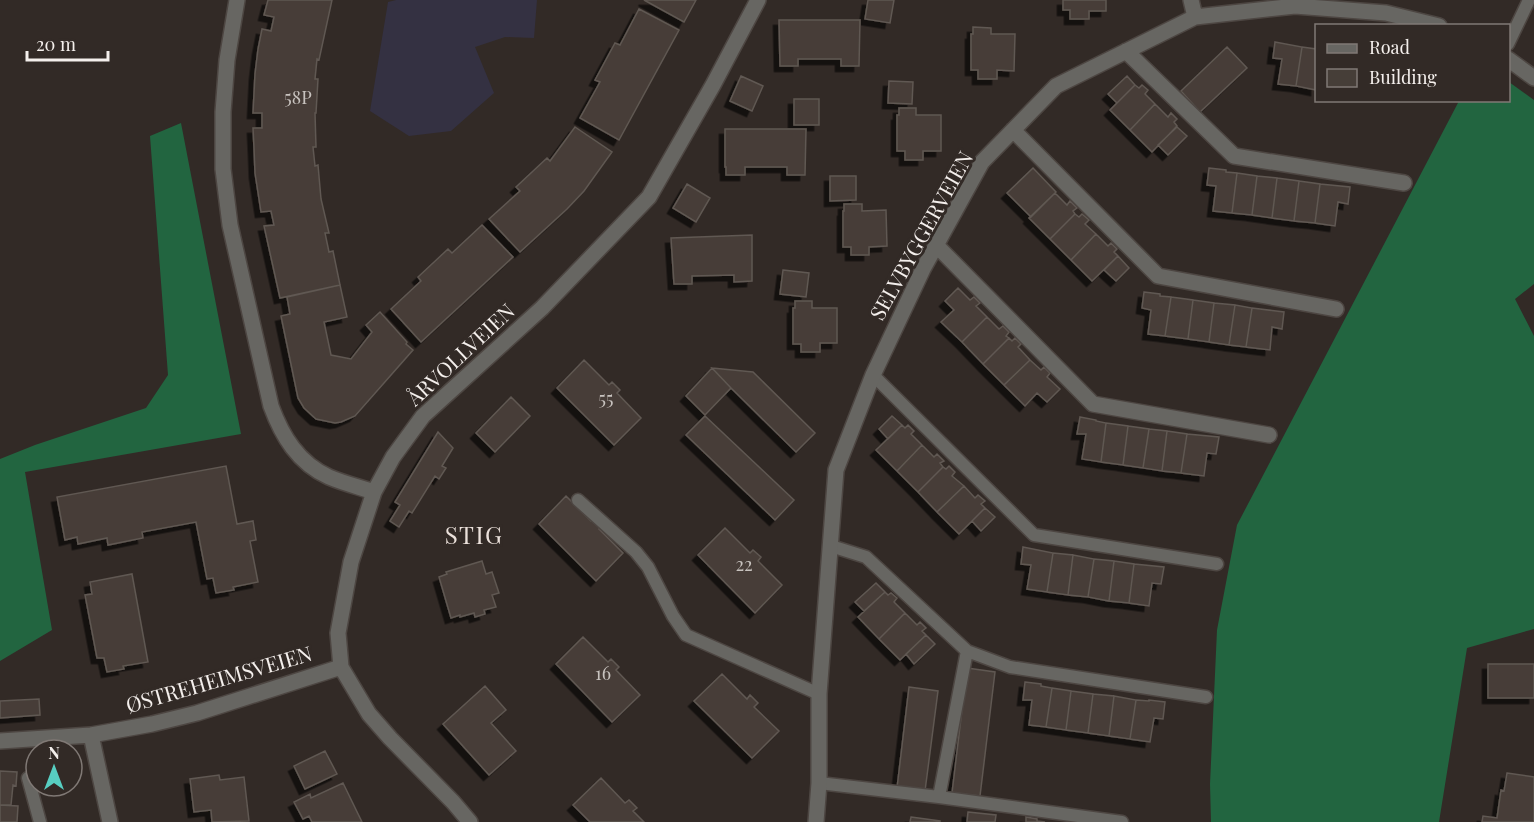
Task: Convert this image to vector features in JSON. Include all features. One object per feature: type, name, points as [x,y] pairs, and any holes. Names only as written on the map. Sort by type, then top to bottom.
[{"type":"street","points":[[237,0],[227,60],[223,112],[223,169],[230,225],[271,406],[280,430],[293,449],[310,466],[329,477],[374,492]]},
{"type":"street","name":"ÅRVOLLVEIEN","points":[[470,822],[369,714],[341,668],[338,633],[349,572],[374,492],[393,457],[423,416],[543,308],[649,196],[714,85],[758,0]]},
{"type":"street","points":[[1191,0],[1195,17]]},
{"type":"street","name":"SELVBYGGERVEIEN","points":[[816,822],[819,783],[819,694],[836,470],[873,375],[922,269],[982,162],[1056,86],[1195,17],[1295,6],[1386,13],[1431,24]]},
{"type":"street","points":[[1126,51],[1234,156],[1404,183]]},
{"type":"street","points":[[1510,60],[1534,78]]},
{"type":"street","points":[[1013,130],[1158,276],[1336,309]]},
{"type":"street","points":[[936,245],[1093,404],[1269,435]]},
{"type":"street","name":"ØSTREHEIMSVEIEN","points":[[0,741],[91,735],[152,724],[197,713],[341,668]]},
{"type":"street","points":[[91,735],[110,822]]},
{"type":"lane","points":[[1510,42],[1529,0]]},
{"type":"lane","points":[[873,375],[1034,535],[1217,564]]},
{"type":"lane","points":[[578,500],[636,552],[648,567],[673,616],[686,634],[819,694]]},
{"type":"lane","points":[[831,546],[866,557],[967,651],[1010,667],[1206,697]]},
{"type":"lane","points":[[939,797],[967,651]]},
{"type":"lane","points":[[819,783],[1122,822]]},
{"type":"lane","points":[[33,798],[40,822]]},
{"type":"shaded area","points":[[396,0],[537,0],[534,38],[505,37],[475,47],[494,93],[451,131],[409,136],[370,111],[388,2]]},
{"type":"green space","points":[[1510,83],[1534,100],[1534,284],[1515,299],[1534,336],[1534,629],[1467,648],[1439,822],[1211,822],[1210,784],[1217,630],[1237,525],[1458,102],[1510,102]]},
{"type":"green space","points":[[181,123],[241,434],[25,472],[52,630],[0,661],[0,459],[146,408],[168,375],[150,136]]},
{"type":"building","points":[[268,0],[332,0],[319,60],[317,59],[316,147],[313,147],[329,233],[325,233],[329,252],[333,251],[340,285],[280,298],[264,226],[274,225],[271,211],[261,212],[255,173],[253,128],[262,128],[262,113],[253,113],[255,74],[262,29],[271,31],[274,17],[264,15]]},
{"type":"building","points":[[644,0],[696,0],[684,22]]},
{"type":"building","points":[[868,0],[894,0],[890,23],[865,19]]},
{"type":"building","points":[[1063,0],[1106,0],[1106,11],[1089,11],[1089,19],[1070,19],[1070,10],[1063,10]]},
{"type":"building","points":[[639,9],[679,30],[619,140],[580,118],[600,82],[595,80],[615,43],[620,45]]},
{"type":"building","points":[[779,20],[860,20],[859,66],[841,66],[841,59],[798,59],[798,66],[780,66]]},
{"type":"building","points":[[973,27],[991,28],[991,34],[1015,34],[1014,71],[997,70],[997,79],[978,79],[978,70],[971,70]]},
{"type":"building","points":[[1275,42],[1302,47],[1296,86],[1278,84],[1282,59],[1273,58]]},
{"type":"building","points":[[1227,47],[1247,68],[1200,112],[1181,91]]},
{"type":"building","points":[[1302,47],[1315,49],[1315,90],[1296,86]]},
{"type":"building","points":[[741,76],[763,86],[752,111],[730,101]]},
{"type":"building","points":[[1127,76],[1135,85],[1117,103],[1108,94]]},
{"type":"building","points":[[889,81],[913,82],[912,104],[888,103]]},
{"type":"building","points":[[1135,85],[1139,88],[1142,85],[1148,90],[1145,94],[1155,104],[1130,130],[1110,110]]},
{"type":"building","points":[[794,99],[819,99],[819,125],[794,125]]},
{"type":"building","points":[[1155,104],[1168,117],[1171,113],[1177,119],[1174,122],[1177,126],[1152,152],[1130,130]]},
{"type":"building","points":[[899,108],[916,108],[916,115],[941,115],[941,151],[923,151],[923,160],[905,160],[905,151],[897,151]]},
{"type":"building","points":[[575,127],[612,152],[584,191],[520,252],[489,219],[520,191],[516,187],[547,158],[550,161]]},
{"type":"building","points":[[1177,127],[1187,136],[1168,155],[1158,145]]},
{"type":"building","points":[[725,129],[806,129],[805,175],[787,175],[787,167],[745,167],[745,175],[726,175]]},
{"type":"building","points":[[1033,168],[1056,192],[1031,217],[1007,193]]},
{"type":"building","points":[[1209,168],[1237,173],[1232,213],[1213,211],[1216,186],[1207,185]]},
{"type":"building","points":[[1237,173],[1257,176],[1252,215],[1232,213]]},
{"type":"building","points":[[830,176],[856,176],[856,200],[830,201]]},
{"type":"building","points":[[1257,176],[1277,178],[1272,218],[1252,215]]},
{"type":"building","points":[[1277,178],[1299,181],[1294,221],[1272,218]]},
{"type":"building","points":[[1299,181],[1320,184],[1315,223],[1294,221]]},
{"type":"building","points":[[687,184],[710,198],[696,222],[673,208]]},
{"type":"building","points":[[1320,184],[1350,187],[1348,204],[1338,202],[1335,226],[1315,223]]},
{"type":"building","points":[[1055,193],[1067,205],[1070,201],[1077,208],[1073,211],[1075,214],[1050,239],[1029,218]]},
{"type":"building","points":[[844,204],[862,204],[862,211],[886,210],[887,246],[869,247],[869,255],[851,255],[851,247],[843,247]]},
{"type":"building","points":[[1075,214],[1079,217],[1082,214],[1089,220],[1085,224],[1096,234],[1071,260],[1050,239]]},
{"type":"building","points":[[482,225],[513,257],[421,342],[391,309],[421,281],[418,277],[448,249],[452,253]]},
{"type":"building","points":[[1096,234],[1108,246],[1111,243],[1117,249],[1114,252],[1118,256],[1092,281],[1071,260]]},
{"type":"building","points":[[752,235],[752,281],[734,282],[734,275],[692,276],[692,284],[674,284],[671,238]]},
{"type":"building","points":[[1118,256],[1129,268],[1116,281],[1104,270]]},
{"type":"building","points":[[783,270],[809,273],[806,297],[780,294]]},
{"type":"building","points":[[340,285],[347,317],[324,322],[331,355],[351,359],[372,332],[366,325],[380,312],[413,350],[355,416],[335,423],[316,419],[304,408],[298,398],[281,316],[290,314],[287,297]]},
{"type":"building","points":[[958,288],[970,300],[974,297],[980,303],[976,306],[987,317],[962,342],[941,322],[954,310],[945,301]]},
{"type":"building","points":[[1144,292],[1171,297],[1165,336],[1148,334],[1151,310],[1142,308]]},
{"type":"building","points":[[1171,297],[1193,300],[1188,339],[1165,336]]},
{"type":"building","points":[[1193,300],[1214,303],[1209,342],[1188,339]]},
{"type":"building","points":[[795,301],[812,301],[812,308],[837,308],[837,343],[820,343],[820,352],[801,352],[801,344],[793,344]]},
{"type":"building","points":[[1214,303],[1235,305],[1229,345],[1209,342]]},
{"type":"building","points":[[1235,305],[1252,308],[1246,347],[1229,345]]},
{"type":"building","points":[[1252,308],[1284,312],[1282,329],[1272,327],[1270,350],[1246,347]]},
{"type":"building","points":[[987,317],[999,329],[1003,326],[1009,332],[1006,336],[1009,338],[983,364],[962,342]]},
{"type":"building","points":[[1009,338],[1012,341],[1015,338],[1021,344],[1018,347],[1030,360],[1004,385],[983,364]]},
{"type":"building","points":[[584,360],[609,385],[612,382],[620,390],[617,393],[641,418],[614,445],[557,388]]},
{"type":"building","points":[[1030,360],[1041,370],[1044,367],[1050,373],[1047,377],[1060,389],[1047,402],[1037,393],[1025,406],[1004,385]]},
{"type":"building","points":[[712,368],[753,372],[815,433],[796,452]]},
{"type":"building","points":[[712,368],[731,388],[705,415],[686,396]]},
{"type":"building","points":[[511,397],[530,416],[495,452],[476,433]]},
{"type":"building","points":[[705,416],[794,500],[775,520],[686,435]]},
{"type":"building","points":[[892,416],[902,425],[888,439],[879,429]]},
{"type":"building","points":[[1080,417],[1106,423],[1101,462],[1082,459],[1086,434],[1077,434]]},
{"type":"building","points":[[1106,423],[1128,426],[1123,465],[1101,462]]},
{"type":"building","points":[[902,425],[905,428],[908,425],[914,431],[911,434],[922,445],[897,471],[876,450]]},
{"type":"building","points":[[1128,426],[1149,429],[1143,468],[1123,465]]},
{"type":"building","points":[[1149,429],[1167,431],[1162,471],[1143,468]]},
{"type":"building","points":[[1167,431],[1187,434],[1181,473],[1162,471]]},
{"type":"building","points":[[438,432],[453,448],[442,466],[446,468],[439,479],[435,476],[412,513],[409,511],[399,527],[390,521],[400,505],[395,502]]},
{"type":"building","points":[[1187,434],[1219,437],[1216,454],[1207,453],[1204,476],[1181,473]]},
{"type":"building","points":[[922,445],[934,457],[937,454],[944,461],[940,463],[943,467],[918,492],[897,471]]},
{"type":"building","points":[[226,466],[237,524],[253,521],[256,540],[250,541],[258,582],[216,593],[213,578],[207,579],[196,522],[142,532],[143,538],[108,545],[107,538],[78,544],[77,537],[65,540],[57,497]]},
{"type":"building","points":[[949,466],[955,472],[952,476],[964,486],[937,512],[918,492],[943,467],[946,469]]},
{"type":"building","points":[[964,486],[975,498],[978,495],[985,501],[981,504],[985,508],[959,534],[937,512]]},
{"type":"building","points":[[566,496],[591,521],[594,518],[602,526],[599,529],[623,553],[596,581],[539,524]]},
{"type":"building","points":[[985,508],[995,517],[981,531],[972,521]]},
{"type":"building","points":[[725,528],[750,553],[753,550],[761,557],[758,561],[782,585],[755,613],[698,555]]},
{"type":"building","points":[[1023,547],[1053,553],[1047,592],[1027,589],[1031,565],[1021,564]]},
{"type":"building","points":[[1053,553],[1073,555],[1068,595],[1047,592]]},
{"type":"building","points":[[1073,555],[1094,559],[1088,597],[1068,595]]},
{"type":"building","points":[[1094,559],[1114,561],[1109,601],[1088,597]]},
{"type":"building","points":[[482,561],[486,574],[492,572],[499,593],[492,595],[496,607],[484,610],[485,614],[475,617],[474,613],[451,618],[439,577],[447,574],[446,572]]},
{"type":"building","points":[[1114,561],[1134,564],[1129,603],[1109,601]]},
{"type":"building","points":[[1134,564],[1164,567],[1161,584],[1152,583],[1149,606],[1129,603]]},
{"type":"building","points":[[132,574],[148,662],[123,666],[124,669],[107,672],[104,658],[97,658],[85,595],[92,594],[90,582]]},
{"type":"building","points":[[876,583],[885,592],[864,611],[855,602]]},
{"type":"building","points":[[885,592],[897,598],[894,602],[905,613],[879,639],[858,617]]},
{"type":"building","points":[[905,613],[917,625],[920,622],[926,628],[922,631],[926,635],[900,660],[879,639]]},
{"type":"building","points":[[926,635],[935,644],[914,664],[906,654]]},
{"type":"building","points":[[583,637],[608,662],[611,659],[619,667],[616,670],[640,695],[612,722],[556,664]]},
{"type":"building","points":[[1488,664],[1534,664],[1534,698],[1488,698]]},
{"type":"building","points":[[967,668],[995,672],[980,796],[952,793]]},
{"type":"building","points":[[722,674],[747,699],[750,695],[758,703],[754,707],[779,731],[752,758],[694,701]]},
{"type":"building","points":[[1025,682],[1052,688],[1046,727],[1029,725],[1032,700],[1023,700]]},
{"type":"building","points":[[485,686],[506,710],[491,723],[516,751],[489,775],[443,724]]},
{"type":"building","points":[[909,687],[938,691],[925,791],[897,788]]},
{"type":"building","points":[[1052,688],[1071,691],[1066,730],[1046,727]]},
{"type":"building","points":[[1071,691],[1093,694],[1088,733],[1066,730]]},
{"type":"building","points":[[1093,694],[1114,696],[1109,736],[1088,733]]},
{"type":"building","points":[[1114,696],[1136,700],[1130,739],[1109,736]]},
{"type":"building","points":[[39,699],[40,715],[0,718],[0,701]]},
{"type":"building","points":[[1136,700],[1165,702],[1163,719],[1154,718],[1150,742],[1130,739]]},
{"type":"building","points":[[325,751],[337,774],[305,789],[294,766]]},
{"type":"building","points":[[0,771],[17,772],[11,805],[0,805]]},
{"type":"building","points":[[1507,773],[1534,777],[1534,822],[1482,822],[1483,816],[1497,818],[1501,790],[1504,791]]},
{"type":"building","points":[[219,775],[220,780],[244,777],[249,821],[212,822],[211,810],[194,812],[190,779]]},
{"type":"building","points":[[601,778],[625,803],[629,800],[637,808],[633,811],[644,822],[590,822],[573,805]]},
{"type":"building","points":[[343,783],[362,822],[312,822],[309,816],[303,819],[294,802],[310,794],[311,798]]},
{"type":"building","points":[[0,805],[18,806],[17,822],[0,822]]},
{"type":"building","points":[[968,812],[996,815],[995,822],[967,822]]},
{"type":"building","points":[[911,817],[940,821],[940,822],[910,822]]},
{"type":"building","points":[[1026,817],[1037,819],[1037,821],[1045,822],[1026,822]]},
{"type":"district","name":"STIG","points":[[474,536]]}]
